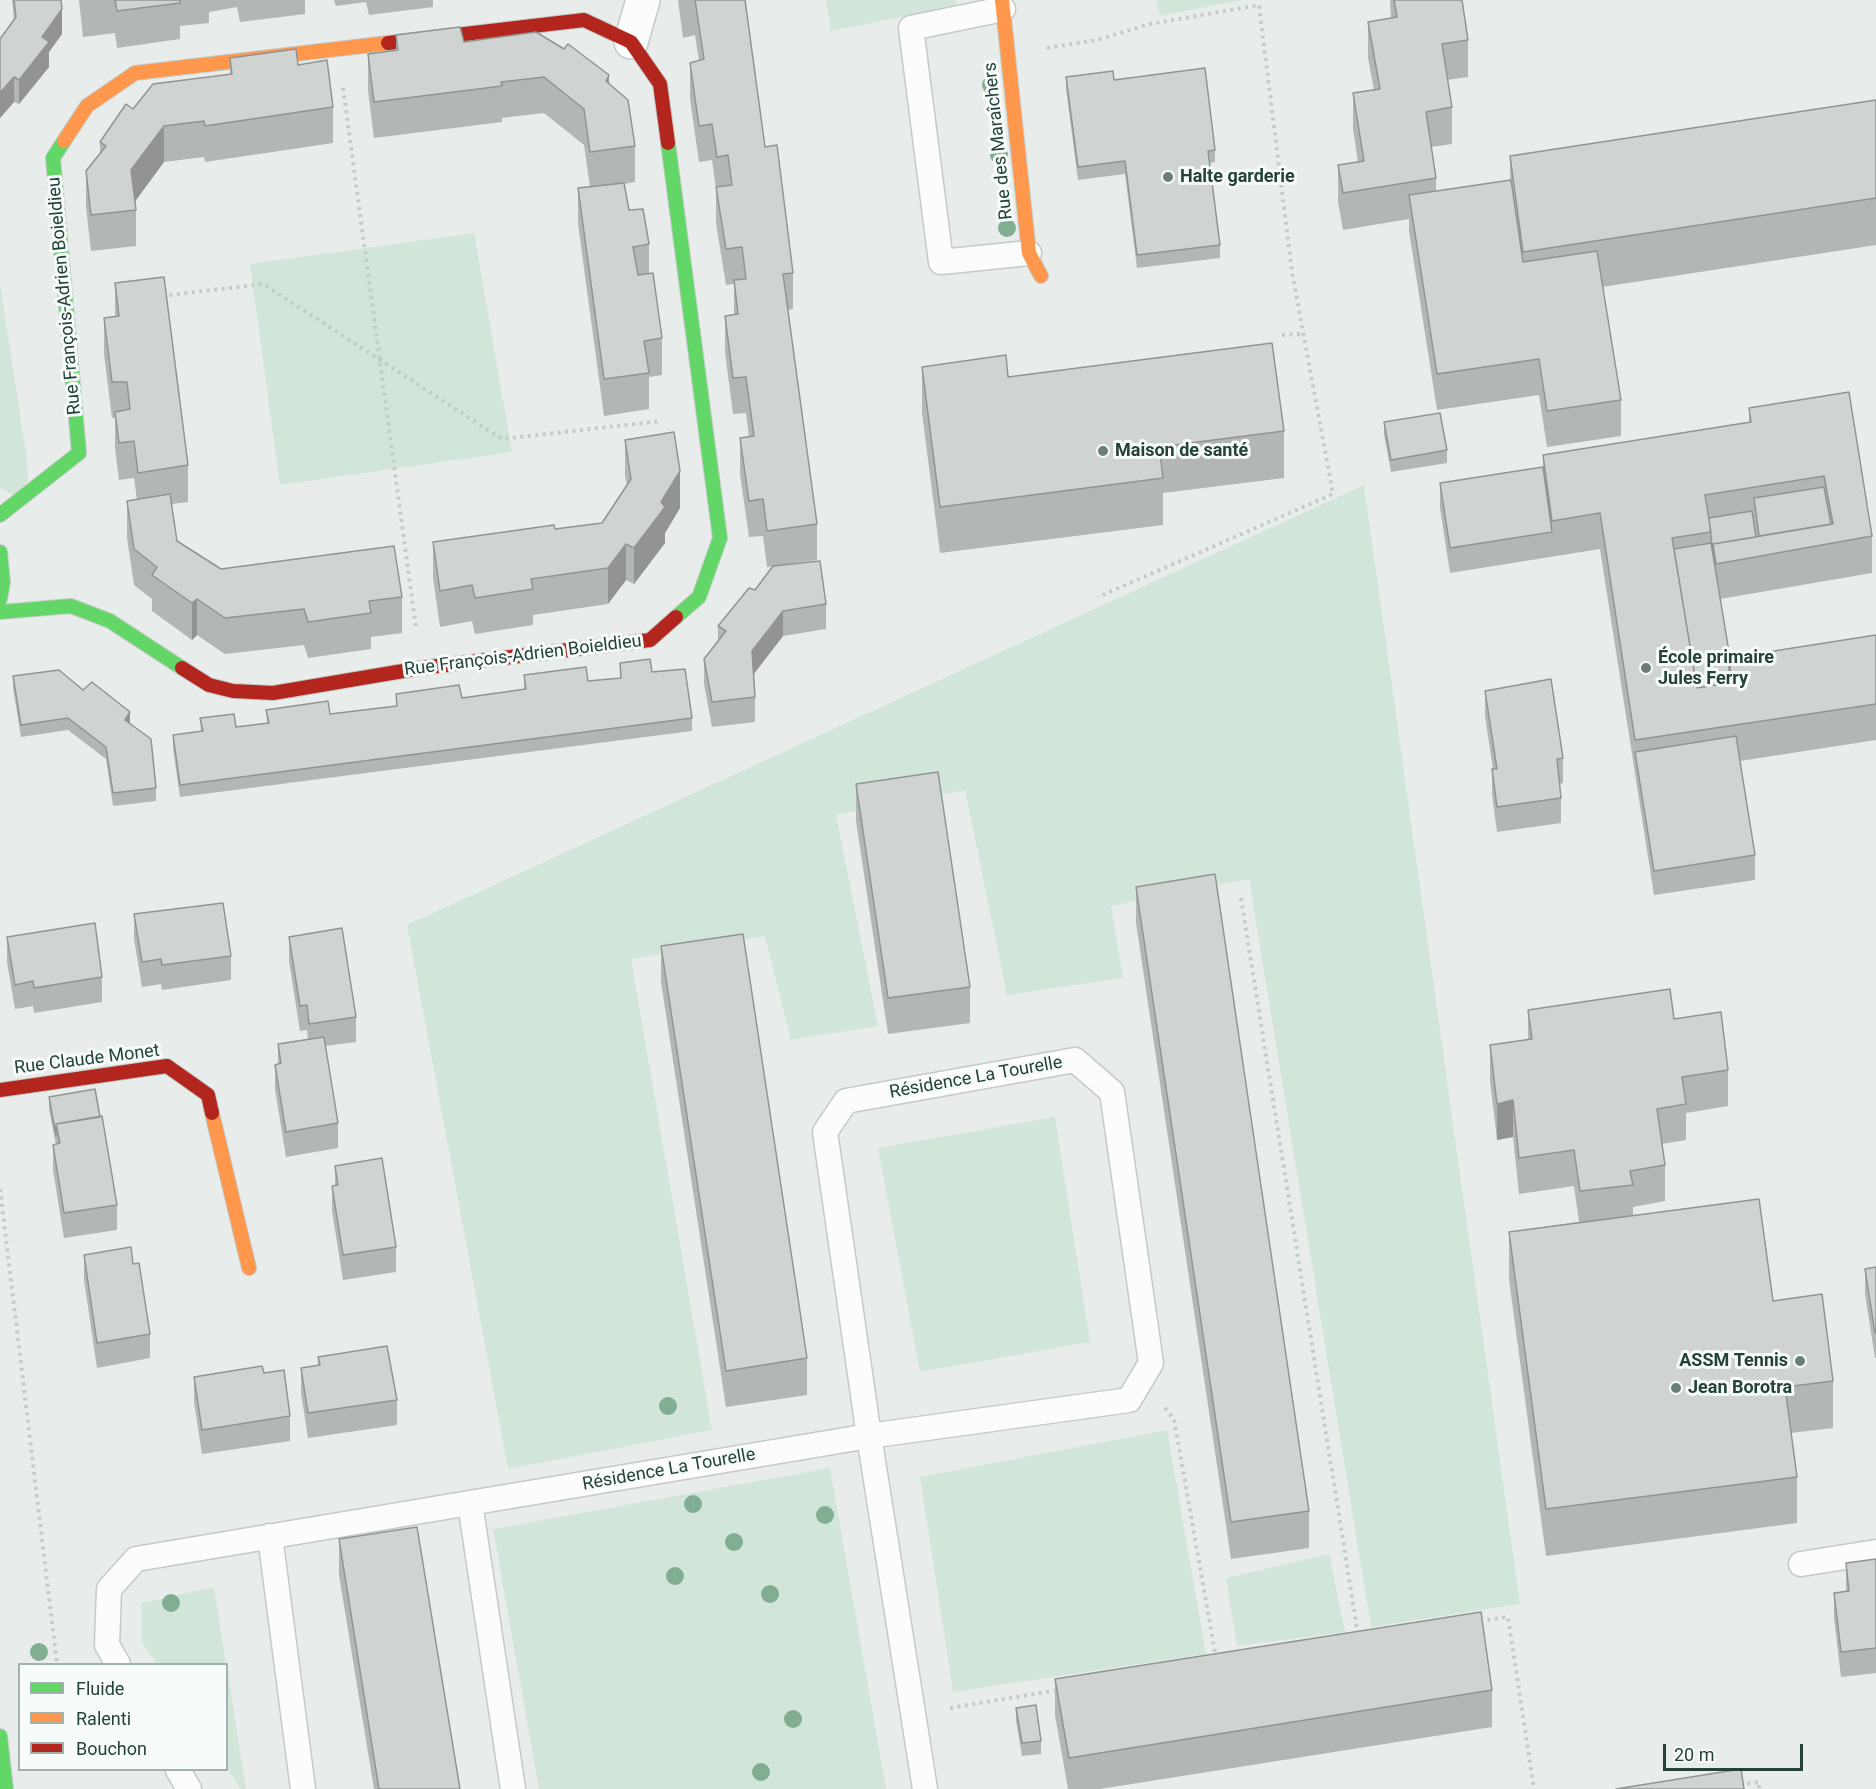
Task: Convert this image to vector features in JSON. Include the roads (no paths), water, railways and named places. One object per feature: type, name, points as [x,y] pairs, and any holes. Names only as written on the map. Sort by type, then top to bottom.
[{"type":"street","points":[[631,42],[643,0]]},
{"type":"street","name":"Rue des Maraîchers","points":[[1003,5],[1029,253],[1041,276]]},
{"type":"street","name":"Rue François-Adrien Boieldieu","points":[[0,515],[79,453],[54,158],[87,106],[135,73],[584,20],[631,42],[660,84],[720,538],[699,597],[650,640],[422,668],[273,693],[233,691],[208,686],[110,621],[71,606],[0,612]]},
{"type":"street","points":[[0,552],[3,582],[0,599]]},
{"type":"street","name":"Rue Claude Monet","points":[[0,1090],[167,1066],[208,1095],[249,1268]]},
{"type":"street","points":[[0,1736],[6,1789]]},
{"type":"lane","points":[[1003,5],[911,28],[941,262],[1029,253]]},
{"type":"lane","name":"Résidence La Tourelle","points":[[117,1663],[107,1645],[109,1589],[136,1559],[869,1436],[1129,1400],[1151,1363],[1112,1092],[1075,1060],[846,1101],[825,1132],[869,1436],[925,1789]]},
{"type":"lane","points":[[470,1503],[513,1789]]},
{"type":"lane","points":[[270,1536],[303,1789]]},
{"type":"lane","points":[[1801,1564],[1876,1552]]},
{"type":"lane","points":[[179,1771],[189,1789]]},
{"type":"place","name":"Halte garderie","points":[[1168,177]]},
{"type":"place","name":"Maison de santé","points":[[1103,451]]},
{"type":"place","name":"École primaire Jules Ferry","points":[[1646,668]]},
{"type":"place","name":"ASSM Tennis","points":[[1800,1361]]},
{"type":"place","name":"Jean Borotra","points":[[1676,1388]]}]
